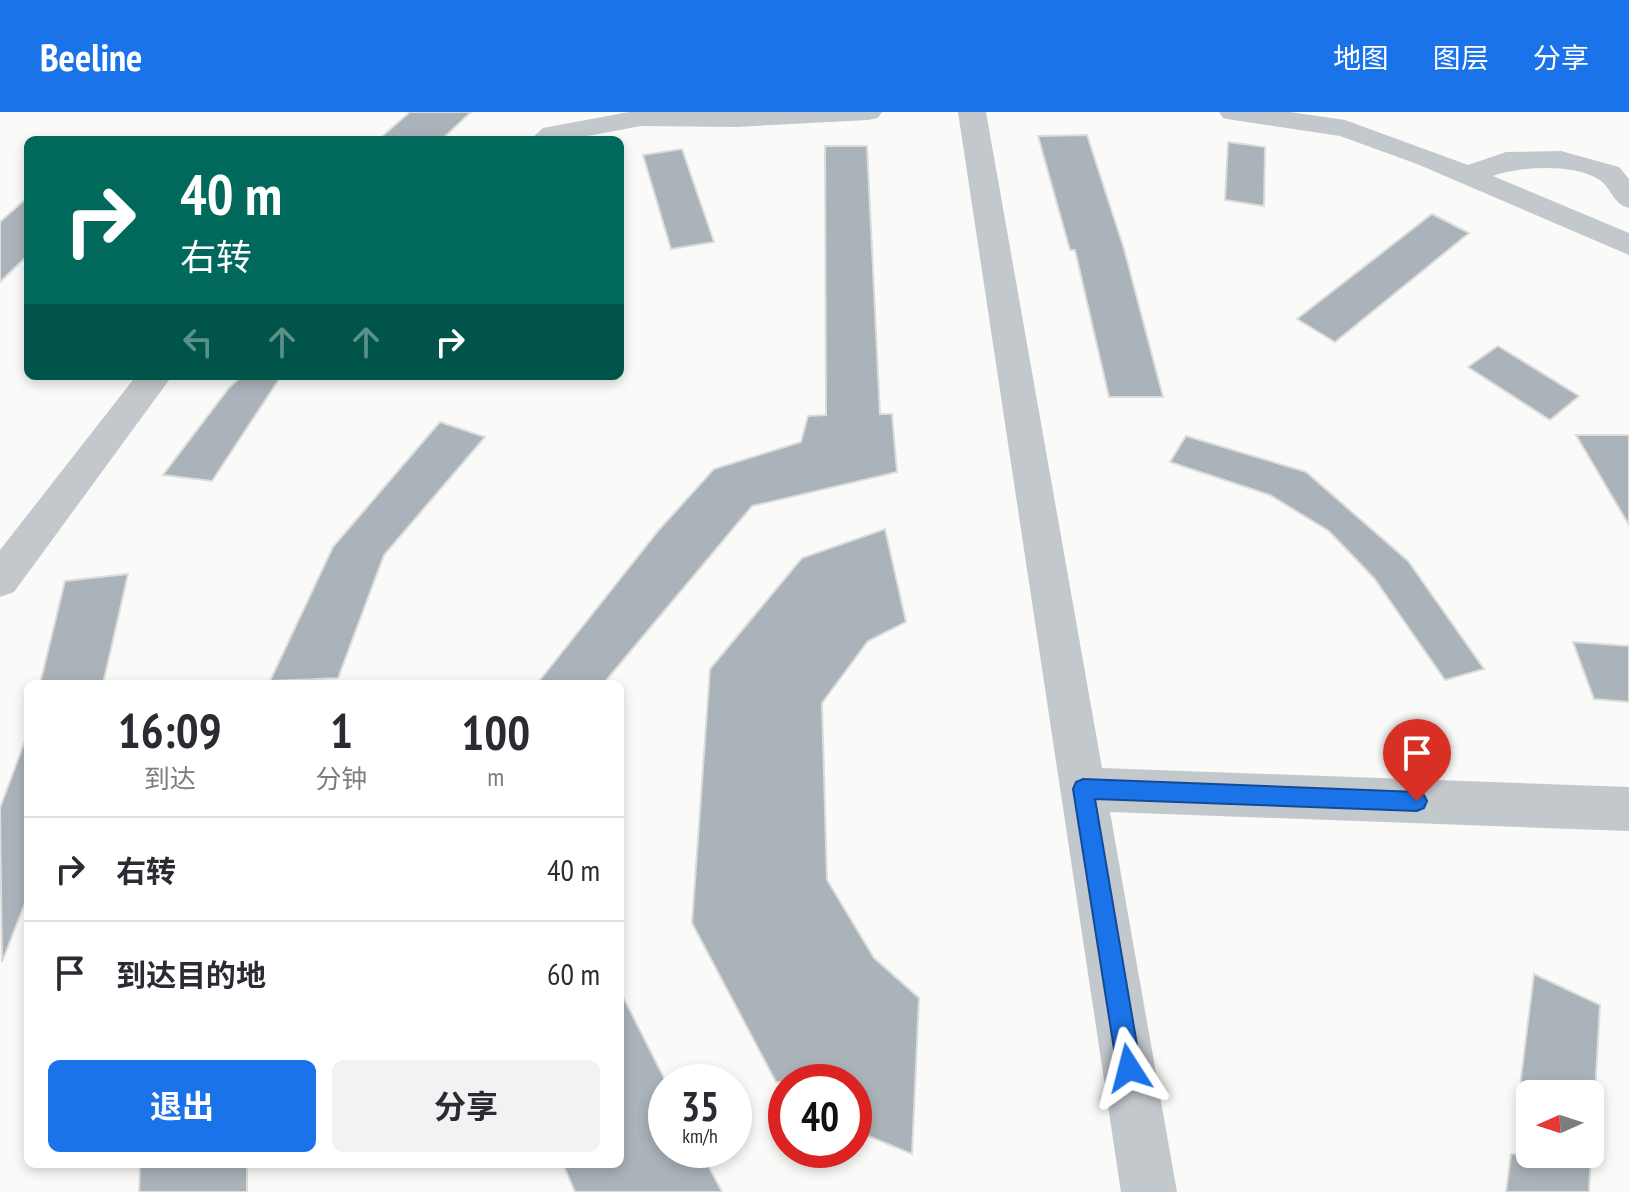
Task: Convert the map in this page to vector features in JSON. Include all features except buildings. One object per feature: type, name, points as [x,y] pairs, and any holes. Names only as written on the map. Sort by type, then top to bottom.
[{"type":"street","points":[[550,136],[641,118],[736,119],[868,112]]},
{"type":"street","points":[[972,112],[1149,1192]]},
{"type":"street","points":[[1233,112],[1345,128],[1626,238]]},
{"type":"street","points":[[1388,112],[1410,152]]},
{"type":"street","points":[[1465,176],[1506,161],[1561,160],[1609,173],[1629,199]]},
{"type":"street","points":[[0,580],[152,380]]},
{"type":"street","points":[[1083,789],[1629,809]]},
{"type":"route","points":[[1129,1068],[1083,789],[1417,801]]}]
